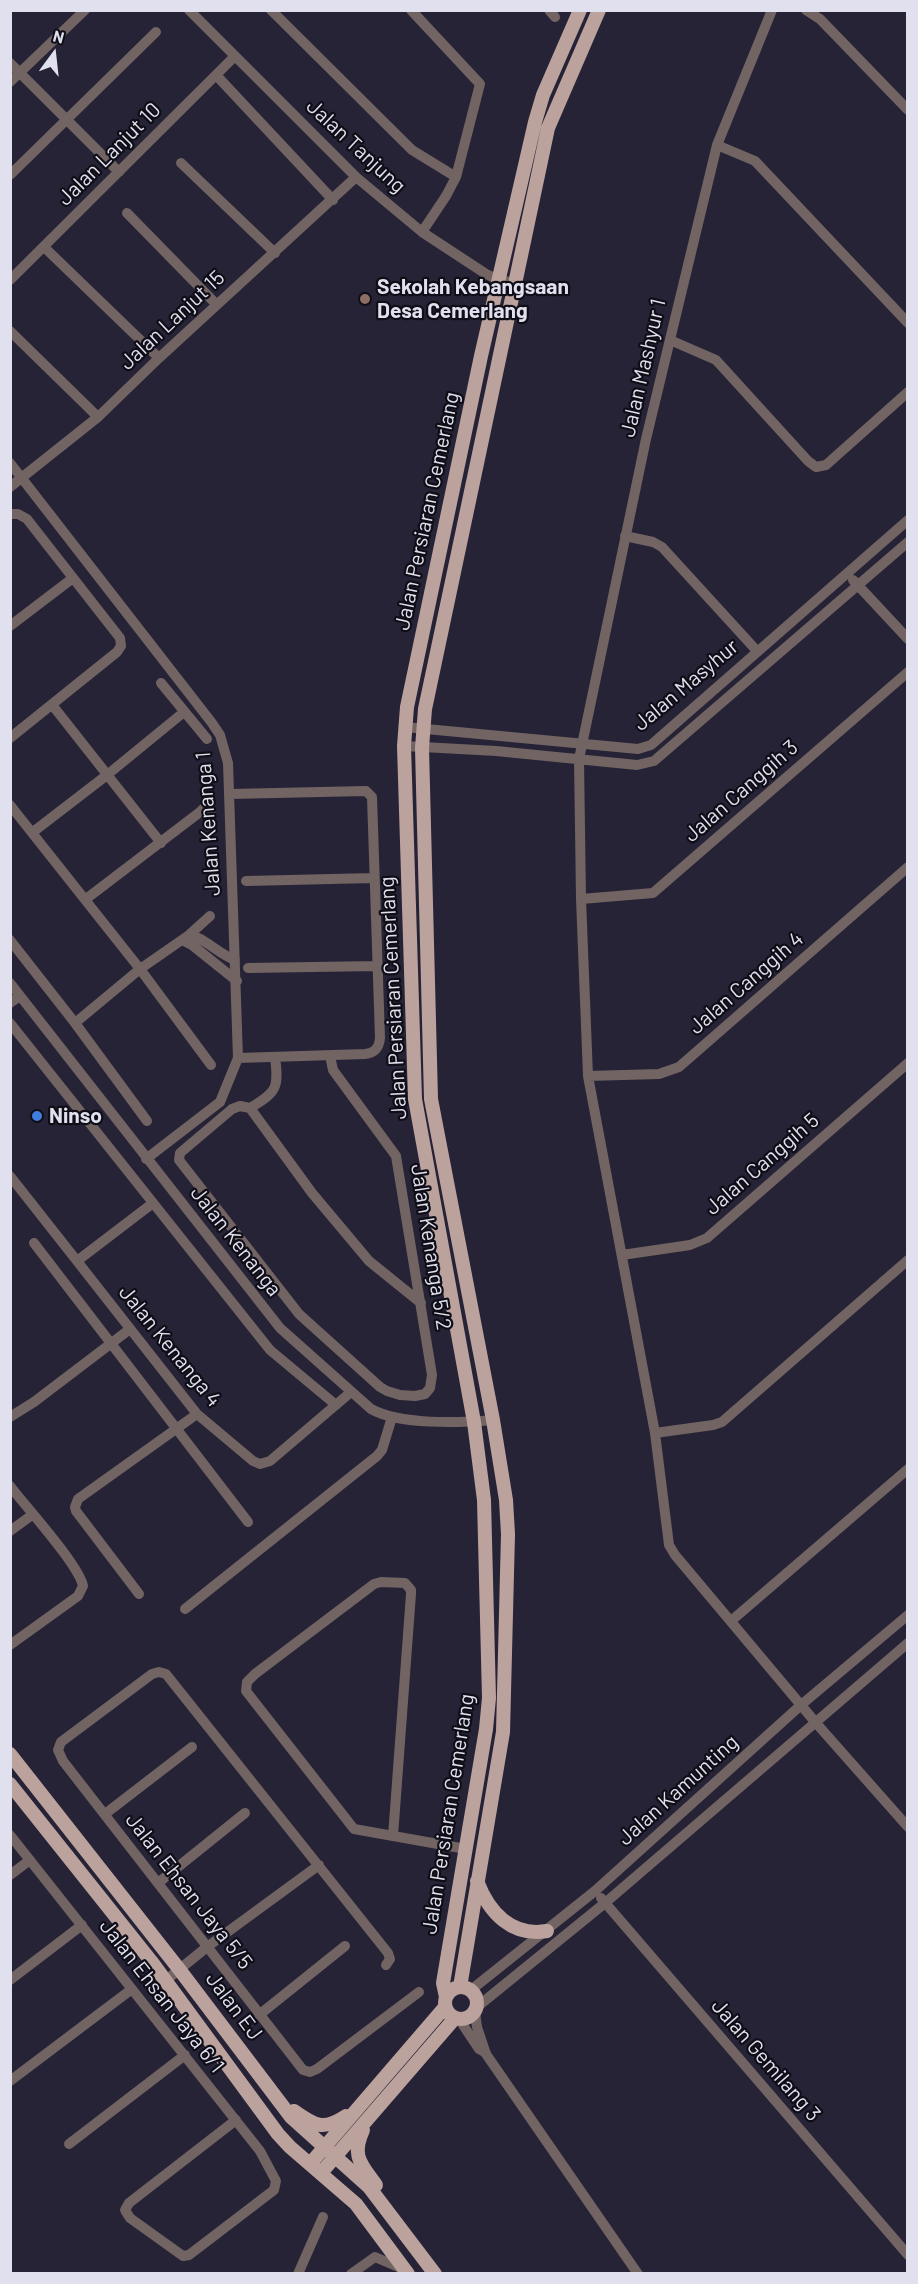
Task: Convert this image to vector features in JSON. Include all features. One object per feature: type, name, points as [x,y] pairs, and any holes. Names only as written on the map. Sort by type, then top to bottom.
[{"type":"main road","name":"Jalan Persiaran Cemerlang","points":[[445,2002],[442,1983],[489,1698],[487,1536],[474,1422],[415,1099],[405,727],[534,122],[543,95],[580,10]]},
{"type":"main road","name":"Jalan Persiaran Cemerlang","points":[[465,1988],[477,1881],[503,1732],[507,1523],[506,1500],[493,1420],[431,1099],[423,729],[425,709],[548,128],[599,10]]},
{"type":"main road","name":"Jalan EJ","points":[[10,1754],[297,2124],[365,2182],[435,2274]]},
{"type":"main road","name":"Jalan EJ","points":[[10,1784],[165,1981],[278,2134],[356,2204],[407,2272]]},
{"type":"main road","points":[[477,1881],[489,1905],[504,1922],[527,1932],[548,1931]]},
{"type":"main road","points":[[315,2169],[358,2108],[445,2002],[451,1990],[465,1988],[476,1997],[476,2009],[466,2018],[457,2018],[447,2012],[445,2002]]},
{"type":"main road","points":[[329,2152],[369,2117],[457,2018]]},
{"type":"main road","points":[[278,2099],[308,2121],[318,2125],[332,2124],[358,2108]]},
{"type":"main road","points":[[369,2117],[357,2145],[357,2155],[376,2186],[384,2205]]},
{"type":"street","points":[[10,82],[85,10]]},
{"type":"street","name":"Jalan Tanjung","points":[[189,10],[356,177],[422,232],[486,274],[499,280],[515,283]]},
{"type":"street","points":[[271,10],[412,150],[456,177]]},
{"type":"street","points":[[411,10],[480,84],[456,177],[422,232]]},
{"type":"street","name":"Jalan Mashyur 1","points":[[772,10],[717,145],[625,536],[579,759],[581,899],[588,1076],[655,1433],[669,1545],[816,1723],[908,1827]]},
{"type":"street","points":[[806,10],[820,20],[908,110]]},
{"type":"street","points":[[10,175],[156,32]]},
{"type":"street","name":"Jalan Lanjut 10","points":[[10,280],[235,56]]},
{"type":"street","points":[[10,63],[119,172]]},
{"type":"street","points":[[216,75],[333,200]]},
{"type":"street","points":[[717,145],[755,161],[908,323]]},
{"type":"street","points":[[181,163],[275,253]]},
{"type":"street","name":"Jalan Lanjut 15","points":[[10,487],[98,417],[356,177]]},
{"type":"street","points":[[127,213],[217,305]]},
{"type":"street","points":[[44,247],[159,358]]},
{"type":"street","points":[[10,331],[98,417]]},
{"type":"street","points":[[670,340],[716,360],[816,467],[826,465],[908,392]]},
{"type":"street","name":"Jalan Kenanga 1","points":[[10,463],[220,735],[228,763],[238,1058],[220,1102],[146,1159]]},
{"type":"street","points":[[10,514],[18,514],[27,519],[121,641],[121,648],[117,652],[10,738]]},
{"type":"street","name":"Jalan Masyhur","points":[[405,727],[638,749],[651,745],[908,520]]},
{"type":"street","points":[[625,536],[653,542],[662,547],[757,651]]},
{"type":"street","name":"Jalan Masyhur","points":[[404,746],[637,765],[654,761],[908,542]]},
{"type":"street","points":[[847,573],[908,639]]},
{"type":"street","points":[[10,626],[73,578]]},
{"type":"street","name":"Jalan Canggih 3","points":[[581,899],[653,893],[908,672]]},
{"type":"street","points":[[161,683],[207,740]]},
{"type":"street","points":[[52,706],[161,843]]},
{"type":"street","points":[[33,832],[183,712]]},
{"type":"street","points":[[230,794],[363,791],[369,792],[373,800],[380,1038],[376,1049],[369,1054],[238,1058]]},
{"type":"street","points":[[10,805],[86,899],[211,1065]]},
{"type":"street","points":[[86,899],[200,812],[210,810]]},
{"type":"street","name":"Jalan Canggih 4","points":[[588,1076],[659,1074],[679,1067],[908,867]]},
{"type":"street","points":[[246,881],[374,878]]},
{"type":"street","points":[[75,1023],[140,969],[185,938],[210,916]]},
{"type":"street","points":[[185,938],[196,936],[219,953],[235,960]]},
{"type":"street","points":[[185,938],[237,981]]},
{"type":"street","points":[[10,940],[147,1121]]},
{"type":"street","points":[[248,968],[377,966]]},
{"type":"street","name":"Jalan Kenanga","points":[[10,983],[279,1328],[371,1408],[392,1417],[474,1422],[493,1420]]},
{"type":"street","points":[[10,1003],[20,996]]},
{"type":"street","points":[[10,1023],[270,1350],[336,1405]]},
{"type":"street","name":"Jalan Kenanga 5/2","points":[[250,1108],[240,1106],[232,1108],[180,1153],[179,1160],[299,1314],[380,1387],[394,1394],[409,1396],[420,1395],[428,1391],[432,1375],[396,1156],[333,1070],[330,1056]]},
{"type":"street","points":[[275,1057],[278,1079],[275,1090],[250,1108],[312,1193],[369,1261],[421,1303]]},
{"type":"street","name":"Jalan Canggih 5","points":[[622,1256],[690,1245],[707,1238],[908,1063]]},
{"type":"street","name":"Jalan Kenanga 4","points":[[10,1176],[197,1414],[253,1461],[263,1464],[270,1461],[351,1392]]},
{"type":"street","points":[[77,1261],[174,1194]]},
{"type":"street","points":[[34,1243],[248,1522]]},
{"type":"street","points":[[655,1433],[722,1422],[908,1260]]},
{"type":"street","points":[[10,1417],[34,1402],[130,1329]]},
{"type":"street","points":[[139,1594],[76,1511],[75,1503],[197,1414]]},
{"type":"street","points":[[185,1608],[377,1456],[382,1450],[392,1417]]},
{"type":"street","points":[[731,1621],[908,1469]]},
{"type":"street","points":[[10,1486],[61,1550],[82,1582],[82,1590],[74,1598],[10,1645]]},
{"type":"street","points":[[10,1531],[32,1515]]},
{"type":"street","points":[[393,1836],[411,1590],[405,1583],[381,1582],[374,1584],[255,1674],[246,1686],[248,1695],[354,1829],[393,1836],[466,1848]]},
{"type":"street","name":"Jalan Kamunting","points":[[465,1988],[548,1931],[801,1705],[908,1615]]},
{"type":"street","name":"Jalan Kamunting","points":[[476,2009],[606,1903],[908,1643]]},
{"type":"street","name":"Jalan Ehsan Jaya 5/5","points":[[320,1865],[172,1679],[163,1672],[152,1674],[66,1737],[59,1746],[61,1757],[300,2068],[310,2072],[317,2069],[419,1992]]},
{"type":"street","points":[[105,1814],[192,1747]]},
{"type":"street","points":[[158,1883],[244,1814]]},
{"type":"street","name":"Jalan Ehsan Jaya 6/1","points":[[10,1835],[185,2055],[236,2120],[260,2151],[276,2181],[273,2190],[187,2256],[183,2256],[130,2218],[125,2210],[129,2203],[236,2120]]},
{"type":"street","points":[[10,1875],[30,1860]]},
{"type":"street","points":[[165,1981],[207,1947],[320,1865],[388,1953],[390,1959],[386,1965]]},
{"type":"street","name":"Jalan Gemilang 3","points":[[595,1891],[908,2255]]},
{"type":"street","points":[[10,1980],[82,1925]]},
{"type":"street","points":[[259,2014],[345,1946]]},
{"type":"street","points":[[10,2081],[132,1989]]},
{"type":"street","points":[[476,2009],[477,2027],[486,2054]]},
{"type":"street","points":[[457,2018],[475,2044],[486,2054],[638,2274]]},
{"type":"street","points":[[69,2144],[185,2055]]},
{"type":"street","points":[[298,2274],[323,2217]]},
{"type":"street","points":[[351,2274],[375,2257],[407,2272]]},
{"type":"place","name":"Sekolah Kebangsaan Desa Cemerlang","points":[[365,299]]},
{"type":"place","name":"Ninso","points":[[37,1116]]}]
